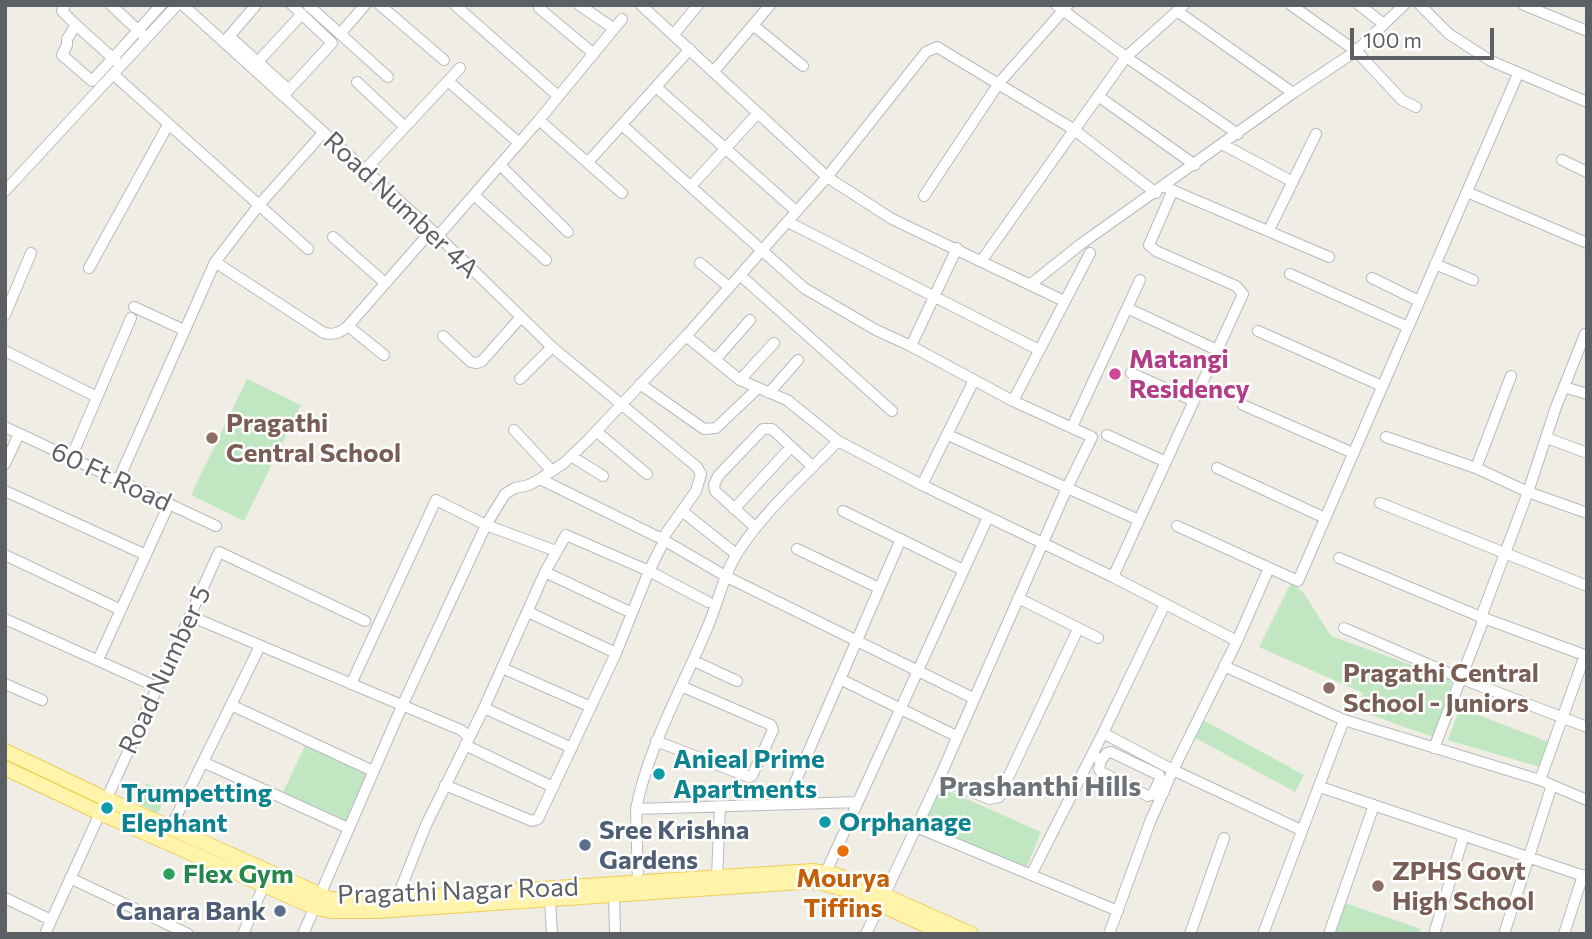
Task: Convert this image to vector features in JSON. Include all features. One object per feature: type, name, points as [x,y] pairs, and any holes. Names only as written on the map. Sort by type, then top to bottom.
[{"type":"main road","name":"Pragathi Nagar Road","points":[[5,751],[103,806],[264,885],[317,901],[813,870],[854,882],[880,901],[944,934]]},
{"type":"main road","name":"Pragathi Nagar Road","points":[[5,768],[103,806],[171,827],[317,901],[331,911],[377,911],[815,881],[835,885],[971,934]]},
{"type":"street","points":[[65,5],[62,11],[117,61]]},
{"type":"street","points":[[111,5],[142,34]]},
{"type":"street","points":[[142,34],[161,5]]},
{"type":"street","points":[[76,25],[66,38],[67,45],[62,55],[92,81],[177,5]]},
{"type":"street","name":"Road Number 4A","points":[[183,5],[286,93],[324,133],[435,233],[552,347],[697,467],[701,474],[696,491],[663,540],[616,653],[540,816],[532,821],[445,785]]},
{"type":"street","points":[[226,39],[256,5]]},
{"type":"street","points":[[292,5],[305,10],[340,34],[388,78]]},
{"type":"street","points":[[380,5],[444,60]]},
{"type":"street","points":[[455,5],[558,96]]},
{"type":"street","points":[[579,5],[613,29]]},
{"type":"street","points":[[641,5],[827,177],[892,219],[1064,301]]},
{"type":"street","points":[[674,34],[698,5]]},
{"type":"street","points":[[714,71],[770,5]]},
{"type":"street","points":[[1291,5],[1356,51],[1402,100],[1416,107]]},
{"type":"street","points":[[1359,5],[1384,24]]},
{"type":"street","points":[[1031,284],[1081,244],[1165,190],[1222,144],[1356,51],[1404,5]]},
{"type":"street","points":[[1420,5],[1449,34],[1491,61],[1587,102]]},
{"type":"street","points":[[1524,5],[1587,31]]},
{"type":"street","points":[[340,34],[362,6]]},
{"type":"street","points":[[924,196],[999,83],[1062,7],[1126,57],[1238,134]]},
{"type":"street","points":[[539,8],[594,54]]},
{"type":"street","points":[[982,260],[1126,57],[1181,8],[1293,93]]},
{"type":"street","points":[[255,65],[305,10]]},
{"type":"street","points":[[286,93],[331,43],[305,10]]},
{"type":"street","points":[[215,262],[324,333],[340,333],[384,282],[474,195],[622,19]]},
{"type":"street","points":[[753,25],[803,66]]},
{"type":"street","points":[[303,934],[402,706],[486,525],[505,494],[552,471],[596,431],[788,222],[931,48],[937,47],[999,83],[1165,190],[1269,230],[1329,257]]},
{"type":"street","points":[[589,161],[690,49]]},
{"type":"street","points":[[5,191],[113,74],[117,61]]},
{"type":"street","points":[[365,170],[460,68]]},
{"type":"street","points":[[113,74],[308,249]]},
{"type":"street","points":[[1177,526],[1298,581],[1518,74]]},
{"type":"street","points":[[448,81],[519,143]]},
{"type":"street","points":[[357,82],[405,127]]},
{"type":"street","points":[[656,88],[796,211]]},
{"type":"street","points":[[1098,96],[1195,165]]},
{"type":"street","points":[[691,186],[758,113]]},
{"type":"street","points":[[539,120],[589,161],[622,193]]},
{"type":"street","points":[[89,268],[168,125]]},
{"type":"street","points":[[622,125],[804,288],[876,330],[1013,401],[1092,437],[939,779],[866,934]]},
{"type":"street","points":[[118,481],[215,262],[259,205],[324,133]]},
{"type":"street","points":[[1269,230],[1316,134]]},
{"type":"street","points":[[1222,144],[1293,182]]},
{"type":"street","points":[[1562,160],[1587,172]]},
{"type":"street","points":[[500,165],[568,232]]},
{"type":"street","points":[[1113,577],[1243,294],[1237,286],[1151,248],[1150,240],[1165,190]]},
{"type":"street","points":[[1467,192],[1587,243]]},
{"type":"street","points":[[474,195],[546,260]]},
{"type":"street","points":[[788,222],[1039,350]]},
{"type":"street","points":[[333,237],[384,282]]},
{"type":"street","points":[[911,346],[957,248]]},
{"type":"street","points":[[5,314],[31,253]]},
{"type":"street","points":[[1013,401],[1090,253]]},
{"type":"street","points":[[701,263],[729,287]]},
{"type":"street","points":[[1436,264],[1473,280]]},
{"type":"street","points":[[1290,274],[1408,327]]},
{"type":"street","points":[[740,275],[892,411]]},
{"type":"street","points":[[1372,278],[1419,301]]},
{"type":"street","points":[[1072,427],[1140,280]]},
{"type":"street","points":[[1127,308],[1217,350]]},
{"type":"street","points":[[71,458],[132,312],[184,330]]},
{"type":"street","points":[[443,337],[471,362],[477,363],[521,317]]},
{"type":"street","points":[[715,360],[750,320]]},
{"type":"street","points":[[348,326],[384,355]]},
{"type":"street","points":[[1258,331],[1382,386]]},
{"type":"street","points":[[1434,748],[1482,624],[1481,617],[1585,334]]},
{"type":"street","points":[[686,336],[740,380],[799,407],[838,441],[1237,640]]},
{"type":"street","points":[[740,380],[774,343]]},
{"type":"street","points":[[520,379],[552,347]]},
{"type":"street","points":[[5,351],[97,397]]},
{"type":"street","points":[[769,393],[798,360]]},
{"type":"street","points":[[1131,373],[1194,401]]},
{"type":"street","points":[[1476,468],[1511,376]]},
{"type":"street","points":[[922,485],[974,380]]},
{"type":"street","points":[[640,384],[704,429],[716,428],[757,388]]},
{"type":"street","points":[[1564,387],[1587,394]]},
{"type":"street","points":[[1243,405],[1353,453]]},
{"type":"street","name":"60 Ft Road","points":[[5,427],[216,526]]},
{"type":"street","points":[[755,527],[715,491],[714,485],[718,477],[766,428],[772,429],[813,467]]},
{"type":"street","points":[[514,430],[552,471]]},
{"type":"street","points":[[596,431],[647,474]]},
{"type":"street","points":[[5,464],[19,434]]},
{"type":"street","points":[[948,435],[1139,520]]},
{"type":"street","points":[[1107,435],[1166,462]]},
{"type":"street","points":[[1386,437],[1476,468],[1528,492],[1587,513]]},
{"type":"street","points":[[1547,438],[1587,453]]},
{"type":"street","points":[[638,882],[636,809],[642,779],[656,741],[694,661],[736,554],[755,527],[838,441]]},
{"type":"street","points":[[734,509],[792,447]]},
{"type":"street","points":[[571,456],[603,476]]},
{"type":"street","points":[[1217,468],[1325,518]]},
{"type":"street","points":[[540,479],[663,540],[727,577],[857,639],[917,673],[973,698]]},
{"type":"street","points":[[5,491],[146,555]]},
{"type":"street","points":[[351,684],[436,500],[486,525],[556,551]]},
{"type":"street","points":[[1380,503],[1587,586]]},
{"type":"street","points":[[98,660],[169,504]]},
{"type":"street","points":[[843,510],[963,570]]},
{"type":"street","points":[[682,511],[736,554]]},
{"type":"street","points":[[826,872],[988,517]]},
{"type":"street","points":[[397,898],[426,825],[484,708],[545,572],[566,535],[649,571],[708,601]]},
{"type":"street","points":[[786,803],[901,539]]},
{"type":"street","points":[[797,549],[879,588]]},
{"type":"street","name":"Road Number 5","points":[[45,934],[219,552],[365,621]]},
{"type":"street","points":[[5,555],[121,610]]},
{"type":"street","points":[[1339,558],[1481,617],[1586,656],[1540,780]]},
{"type":"street","points":[[1109,934],[1160,790],[1173,770],[1237,640],[1269,568]]},
{"type":"street","points":[[545,572],[632,613]]},
{"type":"street","points":[[1018,598],[1098,638]]},
{"type":"street","points":[[1031,875],[1097,757],[1103,733],[1165,604]]},
{"type":"street","points":[[527,612],[616,653]]},
{"type":"street","points":[[190,616],[461,730],[467,741],[554,787]]},
{"type":"street","points":[[5,619],[157,687]]},
{"type":"street","points":[[1344,628],[1460,678],[1587,727]]},
{"type":"street","points":[[939,779],[990,799],[999,797],[1079,629]]},
{"type":"street","points":[[171,827],[260,646]]},
{"type":"street","points":[[694,661],[737,681]]},
{"type":"street","points":[[1224,666],[1344,720],[1540,780],[1587,800]]},
{"type":"street","points":[[502,668],[591,707]]},
{"type":"street","points":[[839,680],[956,736]]},
{"type":"street","points":[[5,684],[42,700]]},
{"type":"street","points":[[656,741],[749,777],[752,776],[774,730],[771,725],[681,686]]},
{"type":"street","points":[[231,705],[373,771]]},
{"type":"street","points":[[484,708],[572,748]]},
{"type":"street","points":[[1263,934],[1344,720]]},
{"type":"street","points":[[1103,733],[1173,770],[1301,830]]},
{"type":"street","points":[[1097,757],[1111,752],[1159,775],[1160,790]]},
{"type":"street","points":[[1097,757],[1099,769],[1113,778],[1148,796],[1160,790]]},
{"type":"street","points":[[203,762],[348,828]]},
{"type":"street","points":[[1504,934],[1552,785]]},
{"type":"street","points":[[1320,788],[1585,876],[1564,934]]},
{"type":"street","points":[[636,809],[858,802]]},
{"type":"street","points":[[1329,934],[1374,805]]},
{"type":"street","points":[[717,878],[720,806]]},
{"type":"street","points":[[916,827],[1118,911]]},
{"type":"street","points":[[1434,934],[1464,835]]},
{"type":"street","points":[[1190,934],[1224,838]]},
{"type":"street","points":[[70,878],[188,934]]},
{"type":"street","points":[[243,934],[264,885]]},
{"type":"street","points":[[614,896],[615,934]]},
{"type":"street","points":[[5,898],[51,920]]},
{"type":"street","points":[[550,900],[552,934]]},
{"type":"green space","points":[[247,379],[301,405],[244,521],[191,495]]},
{"type":"green space","points":[[1291,583],[1303,592],[1331,636],[1453,680],[1433,737],[1357,710],[1363,693],[1259,647]]},
{"type":"green space","points":[[1460,708],[1551,743],[1540,767],[1448,740]]},
{"type":"green space","points":[[1201,719],[1304,775],[1295,792],[1192,736]]},
{"type":"green space","points":[[306,744],[368,773],[345,821],[283,792]]},
{"type":"green space","points":[[146,783],[167,792],[158,813],[137,803]]},
{"type":"green space","points":[[937,786],[1041,832],[1025,871],[920,825]]},
{"type":"green space","points":[[1345,903],[1421,929],[1419,934],[1335,934]]},
{"type":"place","name":"Matangi Residency","points":[[1115,374]]},
{"type":"place","name":"Pragathi Central School","points":[[212,438]]},
{"type":"place","name":"Pragathi Central School - Juniors","points":[[1329,688]]},
{"type":"place","name":"Anieal Prime Apartments","points":[[659,774]]},
{"type":"place","name":"Trumpetting Elephant","points":[[107,808]]},
{"type":"place","name":"Orphanage","points":[[825,822]]},
{"type":"place","name":"Sree Krishna Gardens","points":[[585,845]]},
{"type":"place","name":"Mourya Tiffins","points":[[843,851]]},
{"type":"place","name":"Flex Gym","points":[[169,874]]},
{"type":"place","name":"ZPHS Govt High School","points":[[1378,886]]},
{"type":"place","name":"Canara Bank","points":[[280,911]]},
{"type":"district","name":"Prashanthi Hills","points":[[1040,787]]}]
